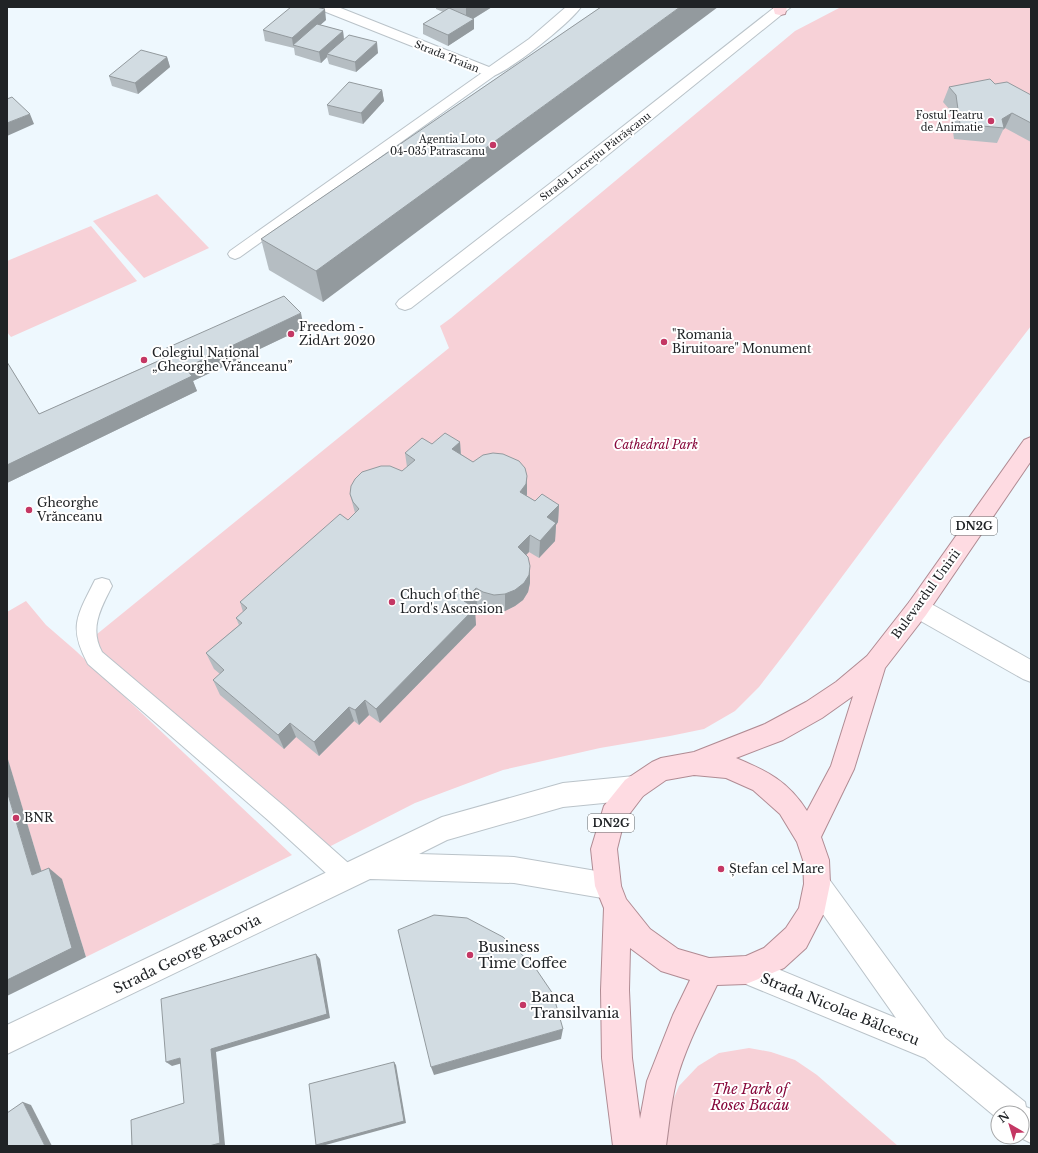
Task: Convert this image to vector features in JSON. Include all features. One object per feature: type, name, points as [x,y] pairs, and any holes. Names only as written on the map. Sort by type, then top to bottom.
[{"type":"main road","name":"Bulevardul Unirii","points":[[694,763],[774,732],[814,710],[844,689],[875,662],[918,608],[1031,445]]},
{"type":"main road","name":"Bulevardul Unirii","points":[[808,836],[842,769],[875,662]]},
{"type":"main road","name":"DN2G","points":[[612,897],[640,939],[671,961],[709,972],[746,970],[774,958],[796,938],[811,913],[817,884],[816,860],[808,836],[789,805],[762,782],[728,767],[694,763],[661,770],[634,788],[613,815],[604,849],[612,897],[617,1058],[628,1146]]},
{"type":"main road","points":[[651,1146],[654,1121],[662,1081],[683,1024],[709,972]]},
{"type":"street","name":"Strada Traian","points":[[326,7],[490,74],[513,59],[564,18],[574,7]]},
{"type":"street","name":"Strada Lucrețiu Pătrășcanu","points":[[405,304],[567,179],[781,8]]},
{"type":"street","points":[[918,608],[1031,672]]},
{"type":"street","name":"Strada George Bacovia","points":[[7,1040],[357,872],[442,829],[502,810],[563,795],[634,788]]},
{"type":"street","name":"Strada George Bacovia","points":[[357,872],[442,867],[514,870],[612,897]]},
{"type":"street","name":"Strada Nicolae Bălcescu","points":[[817,884],[935,1048],[1004,1105]]},
{"type":"street","name":"Strada Nicolae Bălcescu","points":[[746,970],[935,1048]]},
{"type":"lane","points":[[235,254],[490,74]]},
{"type":"lane","points":[[102,586],[89,613],[86,623],[86,643],[95,658],[277,814],[357,872]]},
{"type":"green space","name":"Cathedral Park","points":[[841,7],[1031,7],[1031,326],[943,441],[789,648],[759,687],[735,711],[704,729],[600,748],[503,770],[415,803],[319,852],[86,643],[449,348],[440,326],[795,31]]},
{"type":"green space","points":[[157,194],[209,248],[144,278],[93,221]]},
{"type":"green space","points":[[91,226],[137,281],[11,337],[7,332],[7,261]]},
{"type":"green space","points":[[26,601],[46,625],[76,651],[292,855],[86,957],[62,880],[46,886],[7,757],[7,612]]},
{"type":"green space","name":"The Park of Roses Bacău","points":[[749,1048],[771,1052],[795,1060],[817,1075],[898,1146],[664,1146],[669,1110],[679,1086],[698,1066],[719,1053]]},
{"type":"building","points":[[291,7],[316,7],[325,9],[292,38],[263,30]]},
{"type":"building","points":[[601,7],[680,7],[316,271],[261,239]]},
{"type":"building","points":[[449,8],[474,19],[448,35],[423,24]]},
{"type":"building","points":[[317,24],[343,31],[319,52],[293,45]]},
{"type":"building","points":[[349,35],[377,42],[355,62],[327,54]]},
{"type":"building","points":[[141,50],[167,57],[135,83],[109,76]]},
{"type":"building","points":[[990,79],[995,84],[1007,82],[1031,95],[1031,123],[1012,113],[1002,119],[1004,128],[960,124],[956,95],[949,87]]},
{"type":"building","points":[[349,82],[382,90],[361,113],[327,105]]},
{"type":"building","points":[[12,97],[30,114],[7,123],[7,99]]},
{"type":"building","points":[[284,296],[301,313],[185,368],[192,376],[7,465],[7,362],[39,414],[165,358],[160,351]]},
{"type":"building","name":"Chuch of the Lord's Ascension","points":[[445,433],[460,442],[452,449],[473,462],[483,455],[493,453],[503,454],[519,461],[525,468],[527,476],[526,484],[520,492],[535,501],[542,494],[559,505],[547,517],[556,523],[540,541],[530,535],[518,547],[528,557],[530,566],[529,575],[524,583],[515,590],[505,594],[494,595],[476,588],[464,601],[475,608],[376,709],[365,700],[355,710],[349,707],[314,742],[290,723],[278,735],[213,680],[224,670],[206,653],[242,623],[236,618],[247,608],[240,602],[340,514],[348,520],[359,509],[353,502],[350,494],[351,486],[362,472],[381,466],[390,466],[402,471],[415,460],[405,453],[422,438],[432,444]]},
{"type":"building","name":"BNR","points":[[7,791],[32,875],[49,868],[72,948],[7,980]]},
{"type":"building","points":[[434,915],[467,918],[503,937],[534,966],[553,994],[563,1029],[431,1067],[398,930]]},
{"type":"building","points":[[316,954],[327,1014],[211,1049],[220,1143],[209,1146],[132,1146],[131,1120],[184,1103],[180,1058],[166,1062],[161,999]]},
{"type":"building","points":[[394,1062],[404,1121],[316,1145],[309,1084]]},
{"type":"building","points":[[23,1102],[45,1146],[7,1146],[7,1113]]},
{"type":"place","name":"Fostul Teatru de Animatie","points":[[991,121]]},
{"type":"place","name":"Agentia Loto 04-035 Patrascanu","points":[[493,145]]},
{"type":"place","name":"Freedom - ZidArt 2020","points":[[291,334]]},
{"type":"place","name":"\"Romania Biruitoare\" Monument","points":[[664,342]]},
{"type":"place","name":"Colegiul Național „Gheorghe Vrănceanu”","points":[[144,360]]},
{"type":"place","name":"Gheorghe Vrănceanu","points":[[29,510]]},
{"type":"place","name":"Chuch of the Lord's Ascension","points":[[392,602]]},
{"type":"place","name":"BNR","points":[[16,818]]},
{"type":"place","name":"Ștefan cel Mare","points":[[721,869]]},
{"type":"place","name":"Business Time Coffee","points":[[470,955]]},
{"type":"place","name":"Banca Transilvania","points":[[523,1005]]}]
